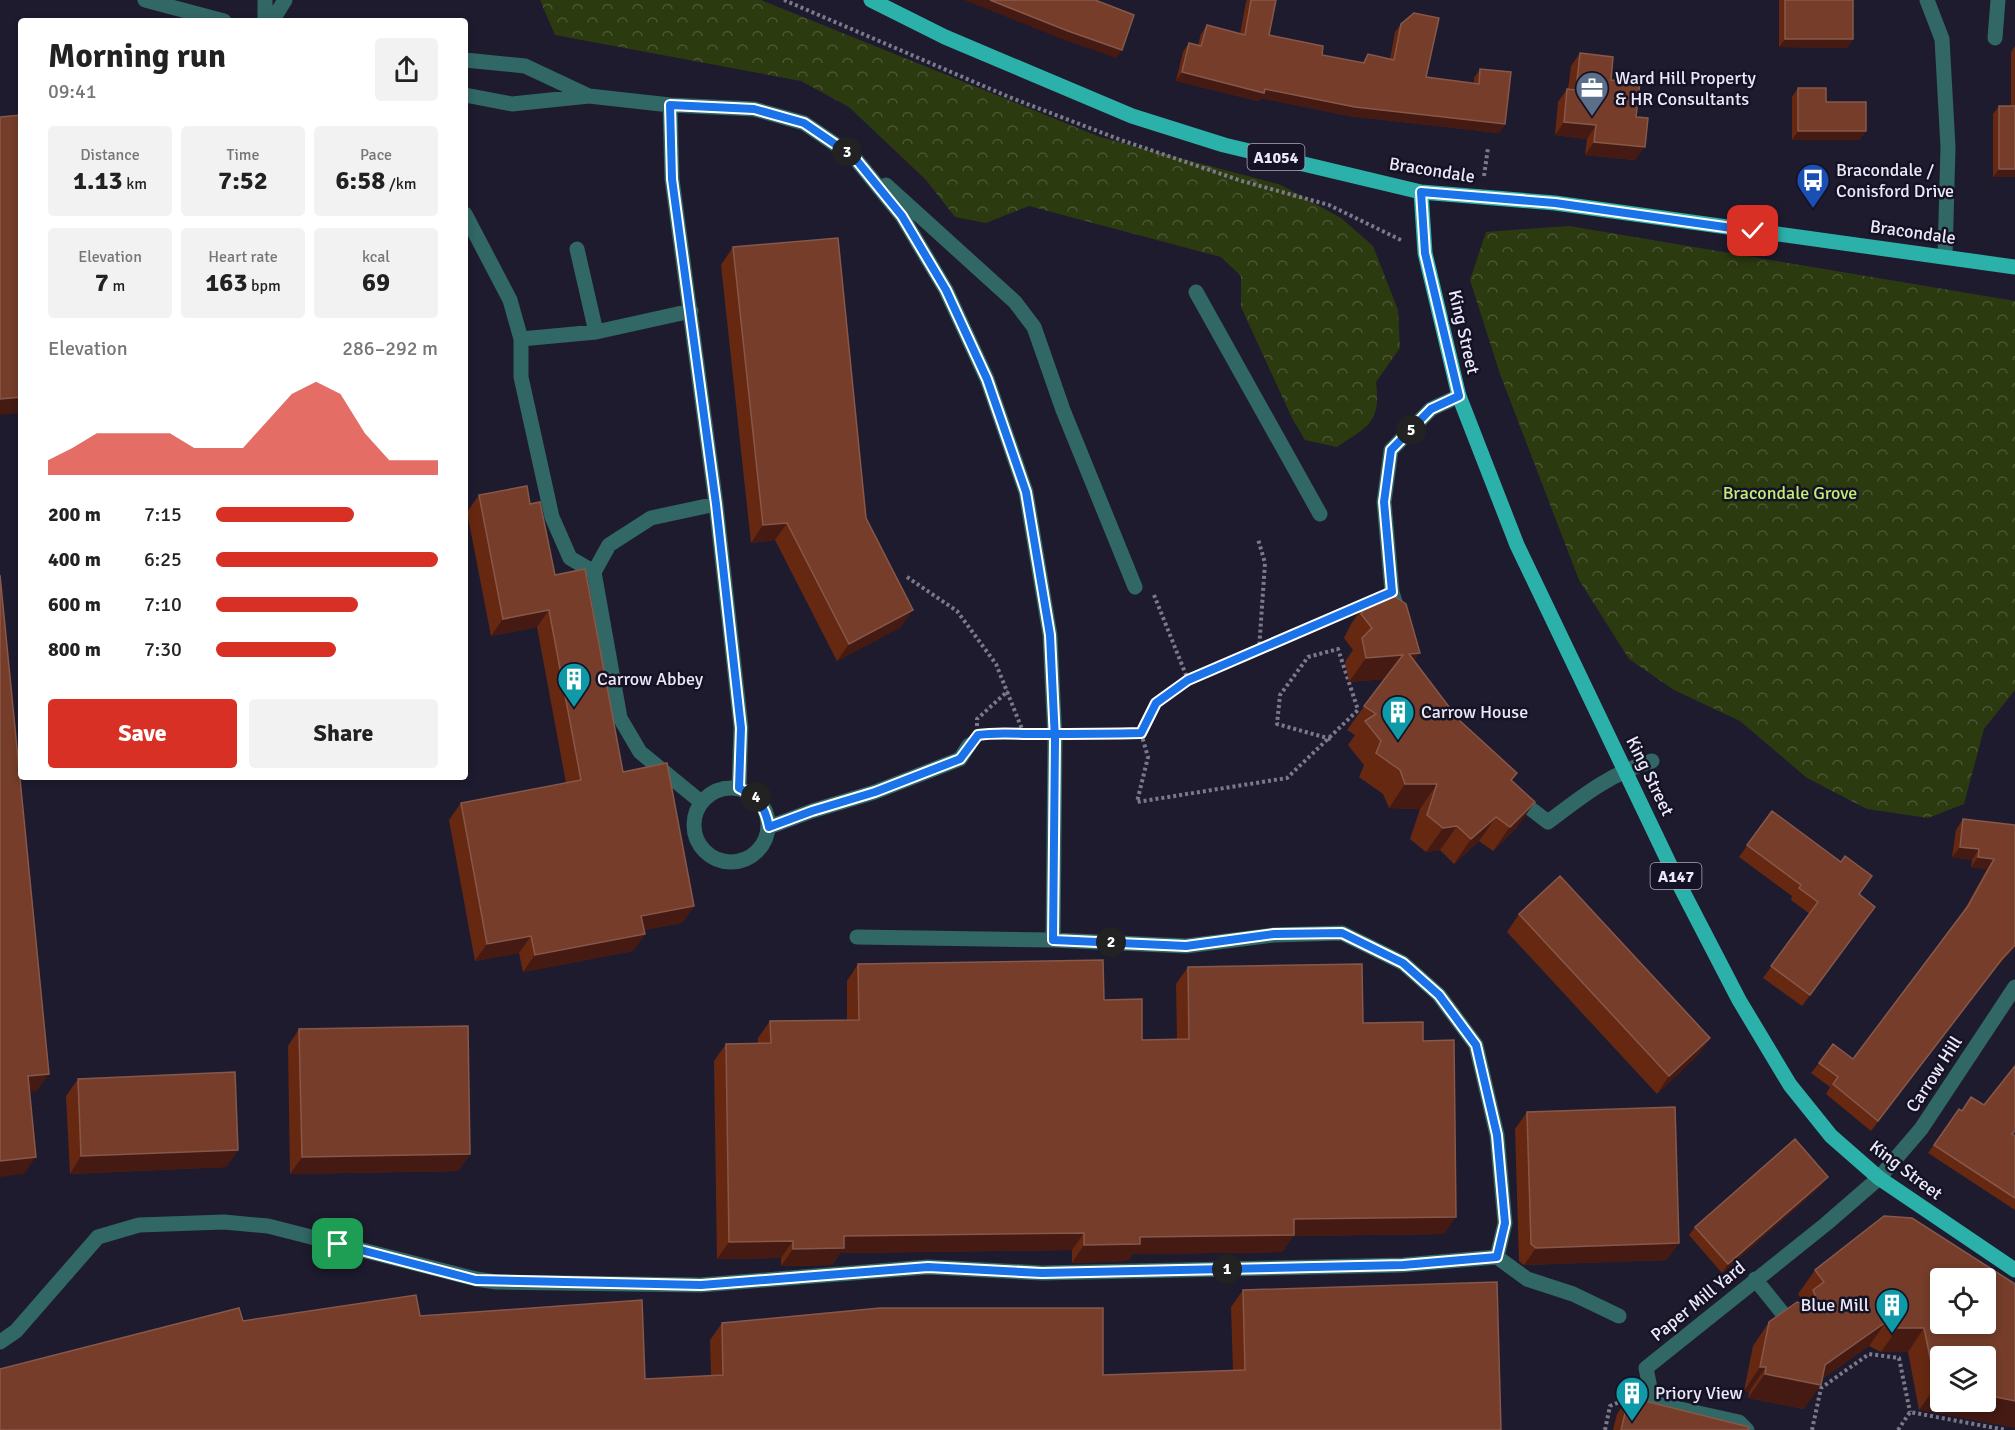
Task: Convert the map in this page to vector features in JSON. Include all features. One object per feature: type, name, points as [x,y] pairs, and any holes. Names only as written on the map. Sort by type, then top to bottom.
[{"type":"main road","name":"Bracondale","points":[[871,0],[945,37],[1132,116],[1224,145],[1421,192],[1555,203],[2015,267]]},
{"type":"main road","name":"King Street","points":[[1421,192],[1425,253],[1459,396],[1517,544],[1739,1000],[1790,1084],[1831,1136],[1879,1178],[2015,1270]]},
{"type":"street","points":[[145,0],[165,2],[215,18]]},
{"type":"street","points":[[264,0],[268,18]]},
{"type":"street","points":[[270,18],[274,0]]},
{"type":"street","points":[[271,18],[285,0]]},
{"type":"street","points":[[1927,0],[1942,39],[1948,147],[1946,256]]},
{"type":"street","points":[[1995,38],[1998,0]]},
{"type":"street","points":[[468,60],[525,66],[589,96]]},
{"type":"street","points":[[468,96],[512,104],[589,96],[670,105],[754,109],[804,123],[854,157],[1015,302],[1034,327],[1062,410],[1135,587]]},
{"type":"street","points":[[670,105],[672,179],[716,504],[741,728],[739,788]]},
{"type":"street","points":[[854,157],[902,216],[946,290],[987,379],[1026,492],[1050,635],[1055,740],[1053,940]]},
{"type":"street","points":[[468,220],[510,300],[521,339],[521,377],[552,517],[570,558],[594,572]]},
{"type":"street","points":[[577,249],[596,332]]},
{"type":"street","points":[[1196,292],[1320,514]]},
{"type":"street","points":[[521,339],[596,332],[691,311]]},
{"type":"street","points":[[1404,633],[1392,592],[1384,502],[1391,450],[1431,409],[1459,396]]},
{"type":"street","points":[[701,802],[640,752],[620,718],[594,572],[609,545],[651,518],[716,504]]},
{"type":"street","points":[[769,827],[875,792],[960,759],[969,745]]},
{"type":"street","points":[[1501,783],[1516,798],[1548,822],[1596,785],[1625,769],[1652,760]]},
{"type":"street","points":[[739,788],[755,795],[766,810],[769,827],[764,844],[756,854],[743,861],[726,862],[711,857],[700,847],[694,832],[695,814],[701,802],[718,790],[739,788]]},
{"type":"street","points":[[857,937],[1053,940],[1186,946],[1274,934],[1342,933],[1403,963],[1439,995],[1476,1045],[1497,1135],[1505,1223],[1497,1257]]},
{"type":"street","name":"Carrow Hill","points":[[1879,1178],[1921,1130],[2015,987]]},
{"type":"street","name":"Paper Mill Yard","points":[[1650,1389],[1647,1368],[1826,1224],[1879,1178]]},
{"type":"street","points":[[0,1341],[16,1331],[98,1237],[139,1225],[224,1221],[268,1226],[476,1280],[496,1282],[701,1285],[928,1267],[1054,1272],[1403,1265],[1497,1257],[1527,1279],[1574,1294],[1619,1316]]},
{"type":"street","points":[[1755,1279],[1788,1320]]},
{"type":"street","points":[[1650,1389],[1653,1403],[1739,1422],[1747,1430]]},
{"type":"path","points":[[1257,539],[1265,563],[1259,651]]},
{"type":"path","points":[[907,577],[957,611],[996,664],[1024,734]]},
{"type":"path","points":[[1331,739],[1277,724],[1280,695],[1308,657],[1338,649],[1358,710],[1331,739],[1287,778],[1137,802],[1148,757],[1141,733],[1156,703],[1188,680],[1392,592]]},
{"type":"path","points":[[1153,593],[1188,680]]},
{"type":"path","points":[[1008,691],[977,719],[978,735],[1141,733]]},
{"type":"path","points":[[1812,1430],[1821,1388],[1869,1354],[1899,1358],[1910,1412],[1898,1430]]},
{"type":"path","points":[[1605,1430],[1610,1406],[1650,1389]]},
{"type":"path","points":[[1910,1412],[2006,1430]]},
{"type":"green space","points":[[540,0],[761,0],[1100,137],[1281,185],[1341,218],[1373,246],[1398,310],[1400,348],[1376,382],[1377,396],[1374,415],[1364,428],[1337,447],[1305,440],[1292,418],[1241,307],[1241,276],[1221,257],[1029,206],[986,223],[955,217],[926,180],[849,107],[801,81],[555,35]]},
{"type":"green space","name":"Bracondale Grove","points":[[1569,226],[2015,301],[2015,690],[1984,729],[1964,804],[1928,818],[1867,809],[1807,778],[1740,721],[1674,690],[1629,659],[1579,580],[1500,374],[1470,280],[1486,232]]},
{"type":"building","points":[[990,0],[1095,0],[1134,15],[1122,50]]},
{"type":"building","points":[[1251,0],[1276,0],[1269,35],[1323,46],[1322,55],[1364,63],[1368,54],[1394,60],[1401,24],[1414,13],[1439,18],[1426,77],[1479,84],[1480,69],[1511,72],[1505,124],[1355,107],[1265,89],[1264,93],[1182,72],[1189,43],[1201,46],[1207,25],[1245,35]]},
{"type":"building","points":[[1785,0],[1853,0],[1853,39],[1785,39]]},
{"type":"building","name":"Ward Hill Property & HR Consultants","points":[[1580,53],[1613,57],[1611,80],[1640,82],[1636,117],[1648,118],[1645,147],[1594,142],[1596,125],[1564,122],[1567,89],[1576,90]]},
{"type":"building","points":[[1798,88],[1826,88],[1826,102],[1866,102],[1866,131],[1798,131]]},
{"type":"building","points":[[1999,106],[2015,106],[2015,169],[1999,169]]},
{"type":"building","points":[[18,115],[18,397],[0,399],[0,117]]},
{"type":"building","points":[[838,238],[866,518],[913,610],[849,644],[787,523],[763,525],[733,247]]},
{"type":"building","name":"Carrow Abbey","points":[[527,486],[530,504],[540,502],[555,575],[585,569],[623,772],[667,763],[694,906],[641,916],[645,934],[535,955],[531,936],[487,944],[461,803],[581,780],[549,610],[503,619],[479,495]]},
{"type":"building","points":[[0,575],[18,758],[18,780],[20,780],[49,1074],[28,1076],[36,1157],[0,1161]]},
{"type":"building","points":[[1391,594],[1406,604],[1420,653],[1409,654],[1459,720],[1517,773],[1511,780],[1535,802],[1510,827],[1496,817],[1471,839],[1457,826],[1443,828],[1427,815],[1437,784],[1405,784],[1400,770],[1376,753],[1381,741],[1365,721],[1376,714],[1364,706],[1403,655],[1366,658],[1362,638],[1372,628],[1361,614],[1368,600]]},
{"type":"building","points":[[1772,811],[1841,862],[1845,856],[1872,876],[1859,894],[1875,907],[1810,995],[1771,966],[1818,902],[1799,888],[1801,885],[1747,845]]},
{"type":"building","points":[[1963,819],[2015,825],[2015,945],[1878,1121],[1833,1084],[1838,1077],[1819,1063],[1833,1044],[1853,1059],[1968,906],[1994,859],[1978,857],[1979,849],[1960,847]]},
{"type":"building","points":[[1560,876],[1710,1038],[1669,1076],[1519,914]]},
{"type":"building","points":[[1103,960],[1104,1000],[1142,999],[1142,1040],[1189,1039],[1188,967],[1362,964],[1363,1023],[1423,1022],[1423,1041],[1454,1040],[1456,1217],[1294,1219],[1294,1235],[1140,1237],[1140,1244],[1084,1245],[1084,1233],[844,1236],[844,1248],[793,1249],[793,1241],[729,1242],[726,1044],[771,1043],[770,1021],[859,1020],[858,964]]},
{"type":"building","points":[[468,1026],[470,1154],[302,1157],[299,1029]]},
{"type":"building","points":[[2015,1066],[2015,1131],[2012,1134],[2015,1136],[2015,1198],[1934,1145],[1959,1109],[1962,1111],[1971,1097],[1984,1105]]},
{"type":"building","points":[[235,1072],[238,1150],[81,1156],[78,1079]]},
{"type":"building","points":[[1675,1107],[1679,1243],[1536,1248],[1531,1244],[1527,1112]]},
{"type":"building","points":[[1795,1139],[1828,1177],[1728,1264],[1695,1227]]},
{"type":"building","name":"Blue Mill","points":[[1884,1216],[1912,1218],[1990,1268],[1930,1268],[1930,1334],[1996,1334],[1996,1272],[2015,1284],[2015,1401],[1996,1397],[1996,1346],[1930,1346],[1930,1357],[1924,1328],[1898,1328],[1886,1322],[1825,1365],[1821,1385],[1765,1374],[1766,1367],[1760,1367],[1769,1322],[1797,1302],[1806,1305],[1811,1303],[1815,1295],[1813,1290],[1824,1282],[1815,1270]]},
{"type":"building","points":[[1497,1282],[1501,1430],[0,1430],[0,1369],[239,1308],[243,1321],[416,1295],[420,1316],[642,1300],[645,1379],[723,1375],[722,1323],[880,1308],[1103,1308],[1103,1375],[1245,1370],[1243,1290]]},
{"type":"building","points":[[1629,1397],[1749,1427],[1748,1430],[1621,1430]]},
{"type":"place","name":"Ward Hill Property & HR Consultants","points":[[1592,117]]},
{"type":"place","name":"Bracondale / Conisford Drive","points":[[1813,209]]},
{"type":"place","name":"Carrow Abbey","points":[[574,708]]},
{"type":"place","name":"Carrow House","points":[[1398,741]]},
{"type":"place","name":"Blue Mill","points":[[1892,1334]]},
{"type":"place","name":"Priory View","points":[[1632,1422]]},
{"type":"route","points":[[338,1244],[476,1280],[701,1285],[928,1267],[1042,1273],[1403,1265],[1497,1257],[1505,1223],[1497,1135],[1476,1045],[1439,995],[1403,963],[1342,933],[1274,934],[1186,946],[1053,940],[1052,831],[1055,740],[1052,688],[1050,635],[1026,492],[987,379],[946,290],[902,216],[854,157],[804,123],[754,109],[670,105],[672,179],[716,504],[741,728],[739,788],[755,795],[766,810],[769,827],[875,792],[960,759],[978,735],[992,733],[1032,734],[1089,734],[1141,733],[1156,703],[1188,680],[1392,592],[1384,502],[1391,450],[1431,409],[1459,396],[1425,253],[1421,192],[1555,203],[1753,231]]}]
